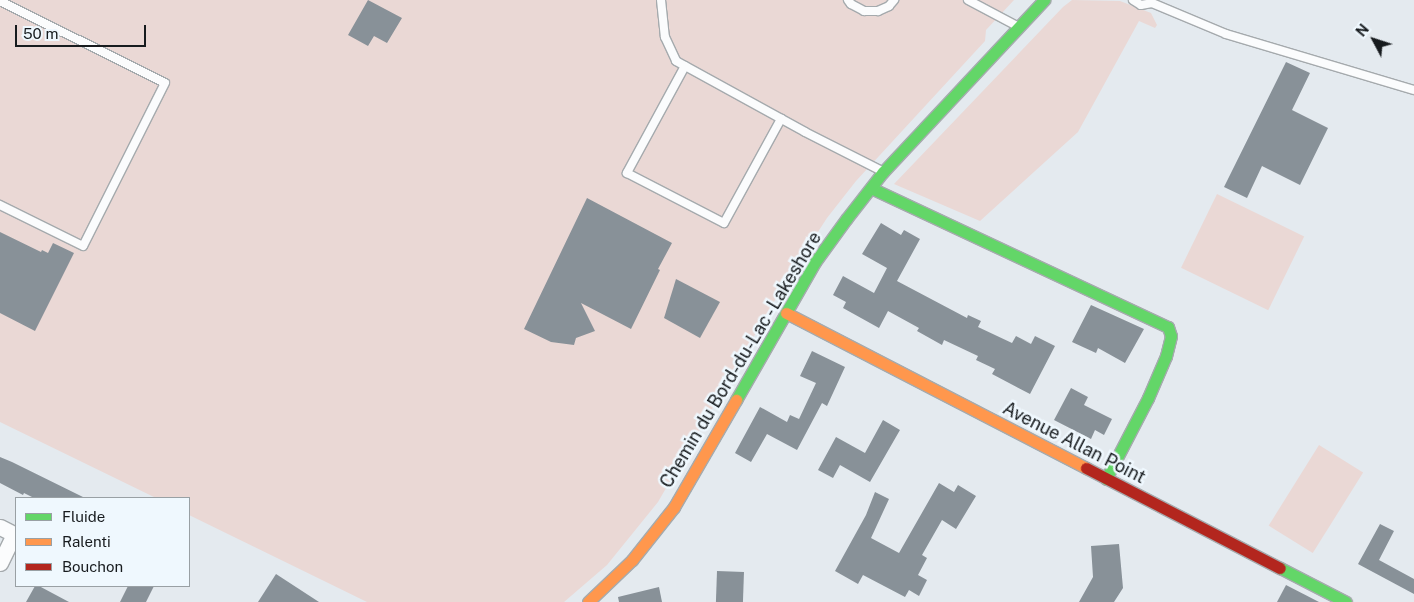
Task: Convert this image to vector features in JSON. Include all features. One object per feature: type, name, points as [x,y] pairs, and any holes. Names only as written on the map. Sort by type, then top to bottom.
[{"type":"street","name":"Chemin du Bord-du-Lac - Lakeshore","points":[[588,602],[654,536],[674,507],[816,262],[883,172],[1044,0]]},
{"type":"street","points":[[871,188],[1168,327],[1171,336],[1166,356],[1148,398],[1106,479]]},
{"type":"street","name":"Avenue Allan Point","points":[[786,313],[1346,602]]},
{"type":"street","points":[[0,527],[15,535],[0,563]]},
{"type":"lane","points":[[661,0],[665,37],[676,61],[780,119],[883,172]]},
{"type":"lane","points":[[848,0],[851,4],[864,11],[878,11],[889,6],[894,0]]},
{"type":"lane","points":[[968,0],[1018,26]]},
{"type":"lane","points":[[1133,0],[1141,5],[1151,2],[1226,34],[1414,90]]},
{"type":"lane","points":[[0,1],[165,83],[83,246],[0,205]]},
{"type":"lane","points":[[685,66],[627,173],[724,223],[780,119]]},
{"type":"shaded area","points":[[0,0],[1014,0],[986,30],[985,41],[856,181],[827,218],[786,281],[658,502],[607,565],[564,602],[367,602],[190,515],[190,497],[154,497],[0,422]]},
{"type":"shaded area","points":[[1072,0],[1120,1],[1151,13],[1157,25],[1155,28],[1139,21],[1078,132],[980,221],[894,184],[1063,7]]},
{"type":"shaded area","points":[[1217,194],[1304,237],[1268,310],[1181,268]]},
{"type":"shaded area","points":[[1319,445],[1363,473],[1313,553],[1269,526]]},
{"type":"building","points":[[368,0],[402,18],[387,43],[374,36],[368,46],[348,35]]},
{"type":"building","points":[[1286,62],[1310,73],[1292,110],[1328,128],[1300,185],[1262,166],[1247,198],[1224,187]]},
{"type":"building","points":[[587,198],[672,243],[631,329],[581,303],[595,331],[576,338],[574,345],[551,342],[524,329]]},
{"type":"building","points":[[881,223],[901,235],[904,230],[920,239],[897,281],[967,318],[968,315],[981,321],[978,327],[1012,343],[1016,336],[1031,344],[1035,336],[1055,346],[1030,394],[992,374],[995,369],[976,360],[978,356],[944,340],[942,345],[917,331],[919,328],[888,311],[879,328],[843,308],[846,302],[833,295],[843,276],[874,293],[887,268],[862,254]]},
{"type":"building","points":[[0,232],[41,252],[42,250],[48,253],[53,243],[74,253],[35,331],[0,313]]},
{"type":"building","points":[[676,279],[720,302],[700,338],[664,318]]},
{"type":"building","points":[[1091,305],[1144,329],[1125,363],[1098,348],[1096,353],[1072,342]]},
{"type":"building","points":[[812,351],[845,367],[827,406],[822,403],[797,450],[767,434],[751,462],[735,453],[760,407],[787,422],[790,415],[799,419],[816,383],[800,376]]},
{"type":"building","points":[[1071,388],[1088,397],[1084,405],[1112,419],[1104,435],[1095,430],[1091,439],[1054,420]]},
{"type":"building","points":[[883,420],[900,430],[870,482],[840,465],[833,478],[818,470],[836,437],[865,453]]},
{"type":"building","points":[[0,457],[83,497],[32,497],[24,493],[23,495],[0,483]]},
{"type":"building","points":[[939,483],[954,492],[958,485],[976,496],[956,529],[942,520],[922,555],[927,558],[918,575],[927,580],[919,596],[909,590],[905,597],[863,575],[858,584],[835,571],[866,515],[875,492],[889,499],[871,538],[899,553]]},
{"type":"building","points":[[1380,524],[1394,531],[1379,560],[1414,579],[1414,594],[1358,564]]},
{"type":"building","points":[[1119,544],[1123,588],[1114,602],[1079,602],[1093,577],[1091,546]]},
{"type":"building","points":[[717,571],[744,572],[743,602],[716,602]]},
{"type":"building","points":[[276,574],[319,602],[258,602]]},
{"type":"building","points":[[1286,585],[1319,602],[1277,602]]},
{"type":"building","points":[[34,587],[41,587],[69,602],[26,602]]},
{"type":"building","points":[[128,587],[154,587],[146,602],[120,602]]},
{"type":"building","points":[[659,587],[662,602],[619,602],[618,597]]},
{"type":"traffic: fast","points":[[736,400],[815,262],[847,218],[883,172],[1044,0]]},
{"type":"traffic: fast","points":[[871,188],[1168,327],[1171,336],[1166,356],[1148,398],[1106,479]]},
{"type":"traffic: fast","points":[[1280,568],[1346,602]]},
{"type":"traffic: slow","points":[[786,313],[1086,468]]},
{"type":"traffic: slow","points":[[588,602],[632,560],[674,507],[736,400]]},
{"type":"traffic: jam","points":[[1086,468],[1280,568]]}]
